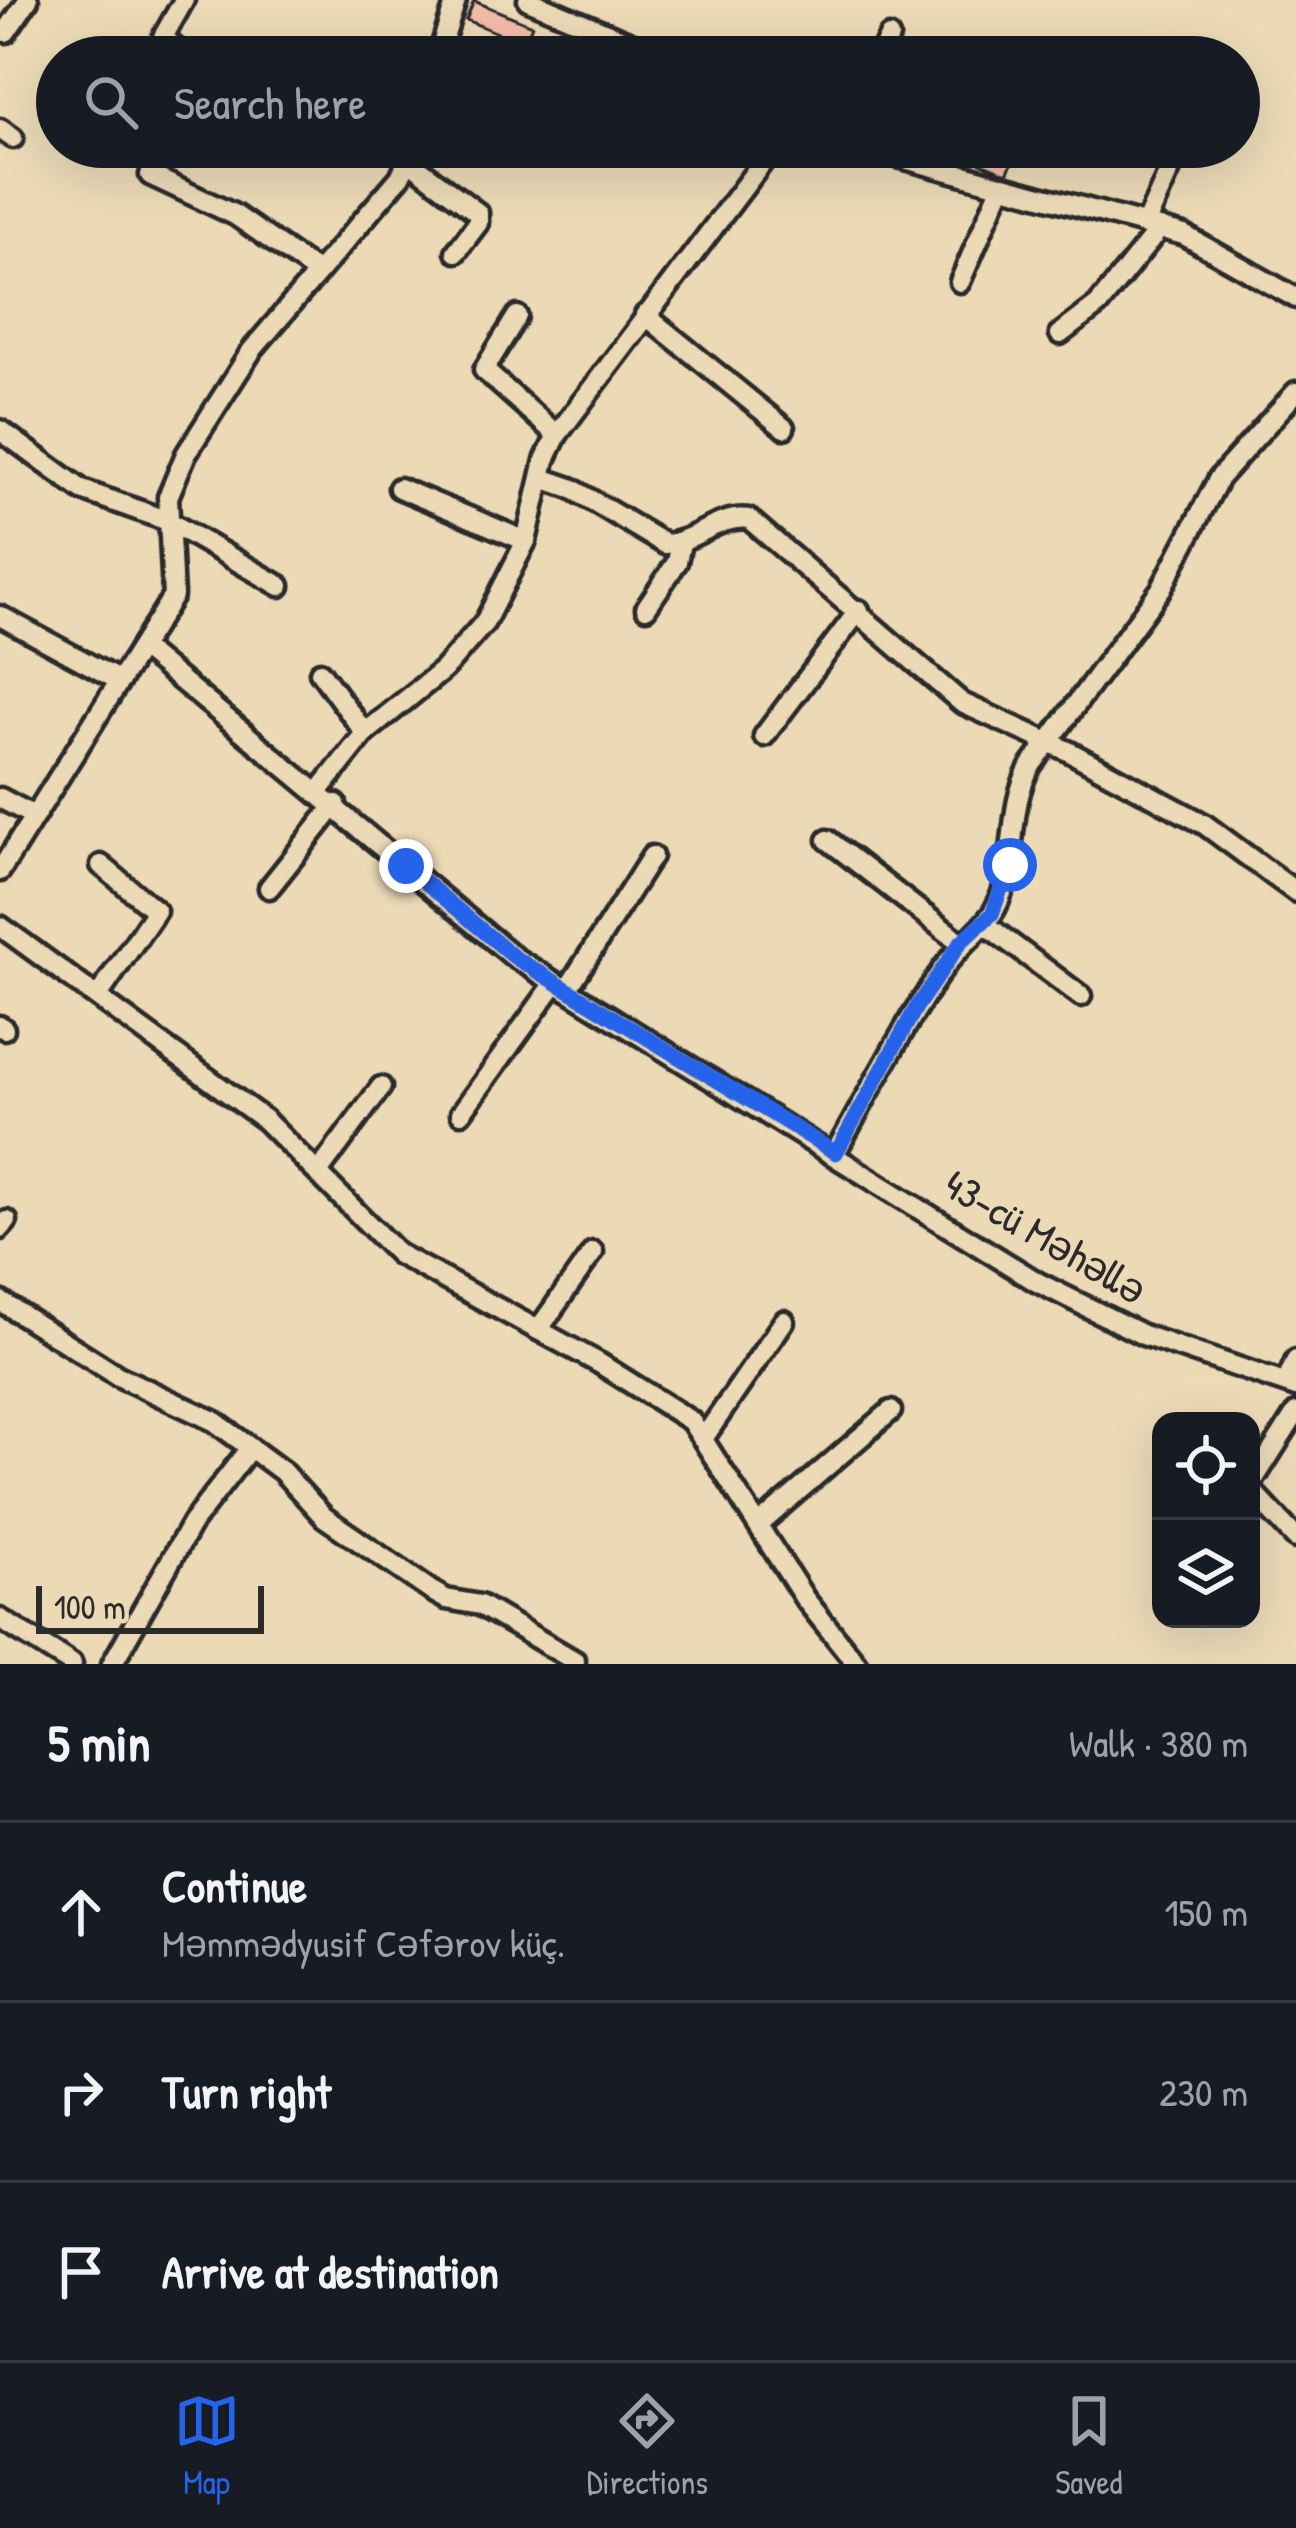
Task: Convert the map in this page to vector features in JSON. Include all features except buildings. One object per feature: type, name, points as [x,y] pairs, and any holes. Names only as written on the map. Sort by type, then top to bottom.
[{"type":"street","points":[[6,32],[28,0]]},
{"type":"street","points":[[164,36],[184,0]]},
{"type":"street","points":[[445,36],[456,0]]},
{"type":"street","points":[[528,0],[614,36]]},
{"type":"street","points":[[0,871],[173,596],[168,497],[186,454],[252,350],[400,168]]},
{"type":"street","points":[[427,168],[478,213],[478,223],[456,252]]},
{"type":"street","points":[[319,790],[365,733],[466,646],[526,541],[557,435],[758,168]]},
{"type":"street","points":[[934,168],[1200,242],[1296,298]]},
{"type":"street","points":[[1060,334],[1098,305],[1152,226],[1173,168]]},
{"type":"street","points":[[150,175],[235,215],[317,272]]},
{"type":"street","points":[[960,282],[1001,187]]},
{"type":"street","points":[[645,315],[784,428]]},
{"type":"street","points":[[517,316],[484,370],[557,435]]},
{"type":"street","points":[[836,1153],[917,1006],[961,942],[985,924],[1005,883],[1023,779],[1161,589],[1219,478],[1296,392]]},
{"type":"street","points":[[0,430],[82,490],[167,521],[280,586]]},
{"type":"street","points":[[542,478],[572,488],[652,538],[681,543],[719,522],[749,519],[962,703],[1048,741],[1204,824],[1296,892]]},
{"type":"street","points":[[399,488],[526,541]]},
{"type":"street","points":[[646,608],[677,562],[681,543]]},
{"type":"street","points":[[764,736],[859,610]]},
{"type":"street","points":[[0,616],[120,681]]},
{"type":"street","name":"43-cü Məhəllə","points":[[143,649],[319,790],[475,927],[561,986],[1084,1308],[1143,1335],[1291,1385]]},
{"type":"street","points":[[320,672],[365,733]]},
{"type":"street","points":[[0,798],[34,816]]},
{"type":"street","points":[[269,887],[336,805]]},
{"type":"street","points":[[828,840],[961,942]]},
{"type":"street","points":[[461,1112],[561,986],[652,856]]},
{"type":"street","points":[[98,996],[156,911],[101,866]]},
{"type":"street","points":[[985,924],[1081,996]]},
{"type":"street","points":[[0,926],[265,1120],[320,1170],[398,1254],[648,1392],[705,1436],[805,1599],[857,1664]]},
{"type":"street","points":[[320,1170],[381,1087]]},
{"type":"street","points":[[538,1330],[593,1252]]},
{"type":"street","points":[[0,1301],[118,1376],[214,1421],[282,1471],[324,1517],[430,1590],[446,1599],[480,1604],[575,1661]]},
{"type":"street","points":[[705,1436],[784,1321]]},
{"type":"street","points":[[1291,1385],[1296,1360]]},
{"type":"street","points":[[761,1523],[891,1411]]},
{"type":"street","points":[[1260,1472],[1296,1413]]},
{"type":"street","points":[[112,1664],[173,1554],[250,1448]]},
{"type":"street","points":[[1260,1497],[1296,1538]]},
{"type":"street","points":[[0,1618],[72,1664]]},
{"type":"route","points":[[406,866],[514,957],[836,1153],[917,1006],[961,942],[992,914],[1010,865]]}]
